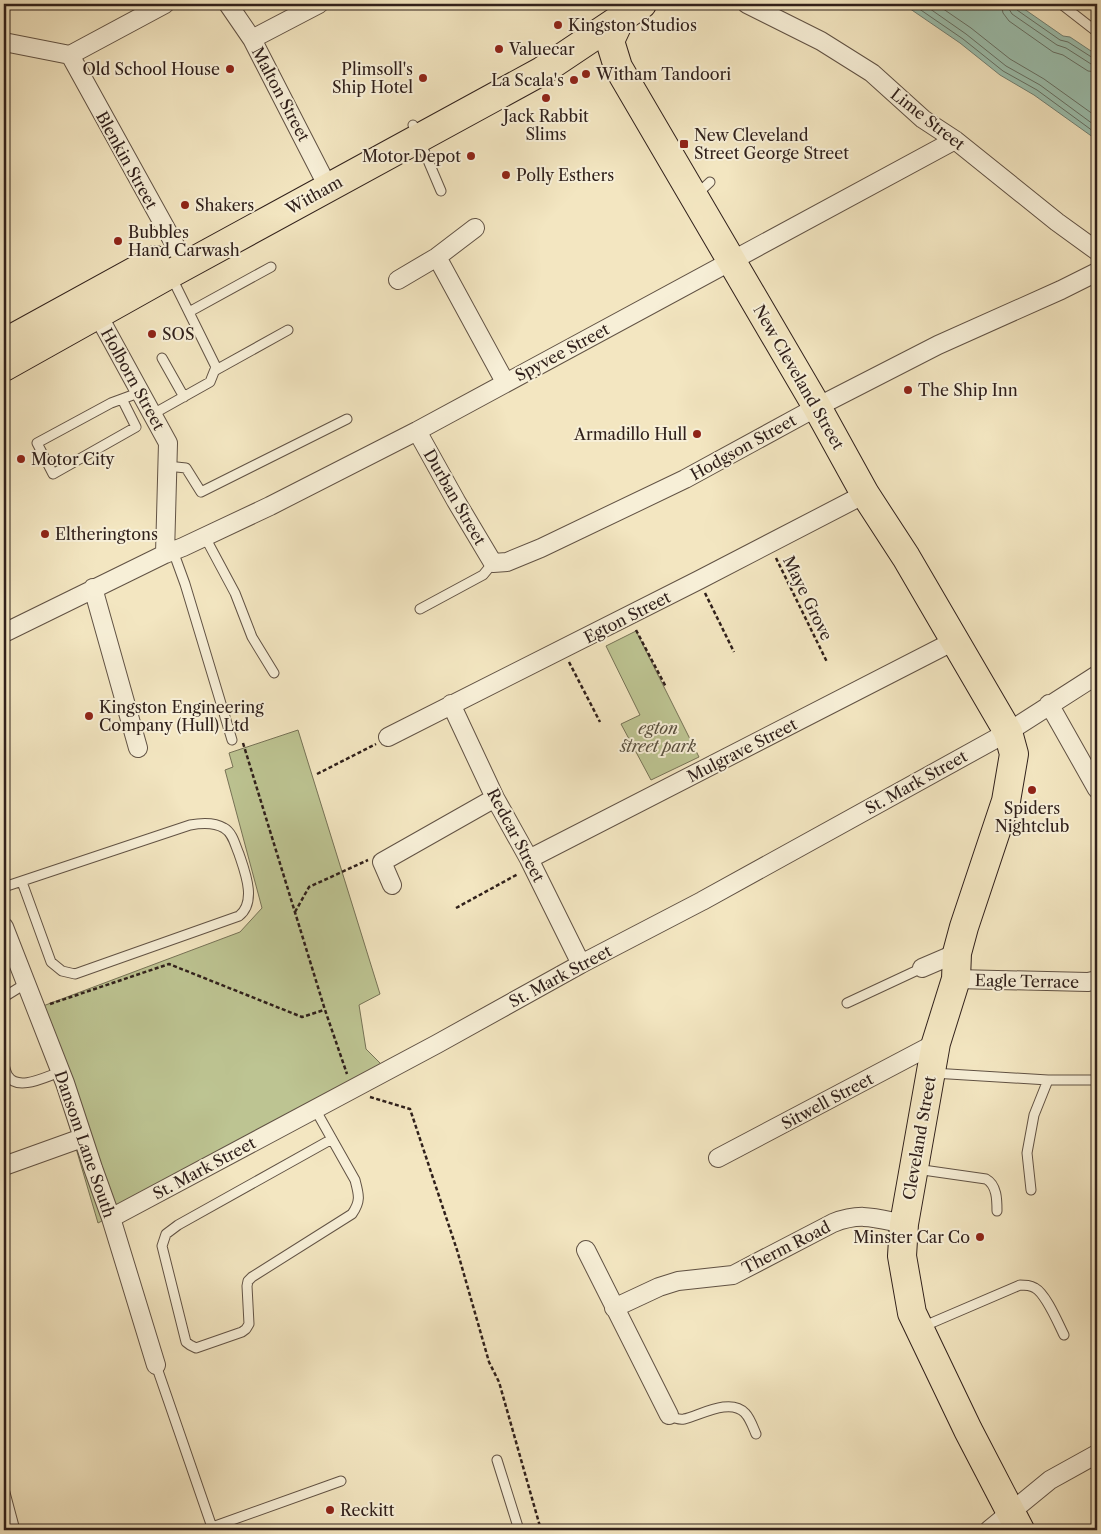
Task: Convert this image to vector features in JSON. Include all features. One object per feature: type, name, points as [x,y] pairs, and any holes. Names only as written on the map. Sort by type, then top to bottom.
[{"type":"main road","name":"Witham","points":[[4,343],[92,305],[177,263],[325,180],[416,132],[542,71],[630,9]]},
{"type":"main road","name":"New Cleveland Street","points":[[630,9],[610,41],[618,67],[702,190],[732,261],[865,494],[906,557],[1008,732]]},
{"type":"main road","name":"Witham","points":[[4,367],[92,305]]},
{"type":"main road","name":"Cleveland Street","points":[[1008,732],[1014,754],[1006,801],[964,927],[936,1043],[904,1224],[902,1256],[904,1277],[912,1314],[1015,1522]]},
{"type":"street","points":[[4,42],[70,55],[165,4]]},
{"type":"street","name":"Malton Street","points":[[228,4],[252,39],[325,180]]},
{"type":"street","points":[[252,39],[319,4]]},
{"type":"street","name":"Lime Street","points":[[747,4],[774,16],[813,44],[872,74],[923,119],[955,140],[1057,222],[1097,251]]},
{"type":"street","name":"Blenkin Street","points":[[70,55],[177,263]]},
{"type":"street","name":"Spyvee Street","points":[[4,633],[93,588],[270,506],[417,431],[955,140]]},
{"type":"street","points":[[398,280],[437,257],[475,228]]},
{"type":"street","points":[[437,257],[505,382]]},
{"type":"street","name":"Hodgson Street","points":[[493,563],[507,562],[541,548],[676,483],[817,407],[938,345],[1097,272]]},
{"type":"street","name":"Holborn Street","points":[[92,305],[168,443],[169,553]]},
{"type":"street","name":"Durban Street","points":[[417,431],[493,563]]},
{"type":"street","name":"Egton Street","points":[[388,737],[451,704],[563,650],[865,494]]},
{"type":"street","points":[[93,588],[138,748]]},
{"type":"street","name":"Mulgrave Street","points":[[531,862],[954,641]]},
{"type":"street","name":"St. Mark Street","points":[[111,1218],[353,1089],[581,964],[702,901],[1008,732],[1097,675]]},
{"type":"street","name":"Redcar Street","points":[[451,704],[495,798],[531,862],[581,964]]},
{"type":"street","points":[[1049,704],[1097,789]]},
{"type":"street","points":[[392,885],[382,862],[495,798]]},
{"type":"street","name":"Dansom Lane South","points":[[4,927],[34,1009],[60,1072],[111,1218],[156,1365]]},
{"type":"street","points":[[922,968],[956,966]]},
{"type":"street","name":"Eagle Terrace","points":[[956,966],[1088,982],[1097,980]]},
{"type":"street","name":"Sitwell Street","points":[[718,1158],[936,1043]]},
{"type":"street","points":[[4,1166],[82,1138]]},
{"type":"street","name":"Therm Road","points":[[614,1308],[659,1287],[678,1281],[733,1275],[833,1223],[850,1217],[866,1216],[904,1224]]},
{"type":"street","points":[[586,1250],[669,1415]]},
{"type":"street","points":[[989,1530],[1015,1522],[1050,1480],[1097,1454]]},
{"type":"lane","points":[[1061,4],[1097,32]]},
{"type":"lane","points":[[416,132],[441,191]]},
{"type":"lane","points":[[177,263],[189,312],[216,370]]},
{"type":"lane","points":[[189,312],[270,267]]},
{"type":"lane","points":[[152,414],[210,382],[216,370],[288,330]]},
{"type":"lane","points":[[162,358],[184,397]]},
{"type":"lane","points":[[122,399],[136,427],[53,474],[37,443],[111,403],[140,392]]},
{"type":"lane","points":[[167,466],[186,468],[202,492],[347,419]]},
{"type":"lane","points":[[205,537],[235,593],[252,637],[274,673]]},
{"type":"lane","points":[[169,553],[185,584],[232,740]]},
{"type":"lane","points":[[420,609],[483,575],[493,563]]},
{"type":"lane","points":[[4,887],[190,825],[202,823],[225,828],[232,836],[247,879],[248,898],[243,912],[238,916],[75,974],[62,971],[51,962],[22,882]]},
{"type":"lane","points":[[847,1003],[922,968]]},
{"type":"lane","points":[[4,997],[25,984]]},
{"type":"lane","points":[[4,1065],[9,1077],[15,1082],[27,1084],[60,1072]]},
{"type":"lane","points":[[931,1073],[1048,1080],[1095,1080]]},
{"type":"lane","points":[[1031,1190],[1027,1153],[1034,1115],[1048,1080]]},
{"type":"lane","points":[[315,1109],[332,1139],[355,1180],[359,1204],[352,1214],[248,1281],[248,1324],[246,1329],[196,1348],[190,1346],[186,1342],[162,1246],[166,1234],[178,1225],[332,1139]]},
{"type":"lane","points":[[913,1168],[986,1179],[993,1186],[997,1211]]},
{"type":"lane","points":[[919,1328],[1020,1285],[1028,1285],[1036,1288],[1043,1295],[1064,1335]]},
{"type":"lane","points":[[156,1365],[210,1529],[341,1481]]},
{"type":"lane","points":[[669,1415],[677,1419],[684,1419],[715,1408],[738,1409],[746,1415],[756,1434]]},
{"type":"lane","points":[[497,1460],[519,1530]]},
{"type":"lane","points":[[4,1490],[15,1530]]},
{"type":"path","name":"Maye Grove","points":[[769,543],[827,662]]},
{"type":"path","points":[[699,580],[734,652]]},
{"type":"path","points":[[629,615],[666,687]]},
{"type":"path","points":[[563,650],[600,722]]},
{"type":"path","points":[[240,734],[324,1010],[353,1089],[361,1095],[410,1108],[456,1250],[489,1362],[499,1382],[541,1530]]},
{"type":"path","points":[[317,774],[388,737]]},
{"type":"path","points":[[295,912],[309,887],[366,860],[382,862]]},
{"type":"path","points":[[456,908],[531,862]]},
{"type":"path","points":[[34,1009],[170,964],[302,1017],[324,1010]]},
{"type":"green space","name":"egton street park","points":[[636,631],[699,757],[651,780],[621,724],[640,715],[606,646]]},
{"type":"green space","points":[[298,730],[380,994],[359,1005],[366,1049],[390,1073],[98,1223],[35,1009],[240,932],[262,908],[225,770],[233,767],[229,753]]},
{"type":"water","points":[[903,4],[1017,4],[1063,36],[1070,37],[1097,55],[1097,140],[1034,95],[1000,75],[960,43]]},
{"type":"place","name":"Kingston Studios","points":[[558,25]]},
{"type":"place","name":"Valuecar","points":[[499,49]]},
{"type":"place","name":"Old School House","points":[[230,69]]},
{"type":"place","name":"Witham Tandoori","points":[[586,74]]},
{"type":"place","name":"Plimsoll's Ship Hotel","points":[[423,78]]},
{"type":"place","name":"La Scala's","points":[[574,80]]},
{"type":"place","name":"Jack Rabbit Slims","points":[[546,98]]},
{"type":"place","name":"New Cleveland Street George Street","points":[[684,144]]},
{"type":"place","name":"Motor Depot","points":[[471,156]]},
{"type":"place","name":"Polly Esthers","points":[[506,175]]},
{"type":"place","name":"Shakers","points":[[185,205]]},
{"type":"place","name":"Bubbles Hand Carwash","points":[[118,241]]},
{"type":"place","name":"SOS","points":[[152,334]]},
{"type":"place","name":"The Ship Inn","points":[[908,390]]},
{"type":"place","name":"Armadillo Hull","points":[[697,434]]},
{"type":"place","name":"Motor City","points":[[21,459]]},
{"type":"place","name":"Eltheringtons","points":[[45,534]]},
{"type":"place","name":"Kingston Engineering Company (Hull) Ltd","points":[[89,716]]},
{"type":"place","name":"Spiders Nightclub","points":[[1032,790]]},
{"type":"place","name":"Minster Car Co","points":[[980,1237]]},
{"type":"place","name":"Reckitt","points":[[330,1510]]}]
